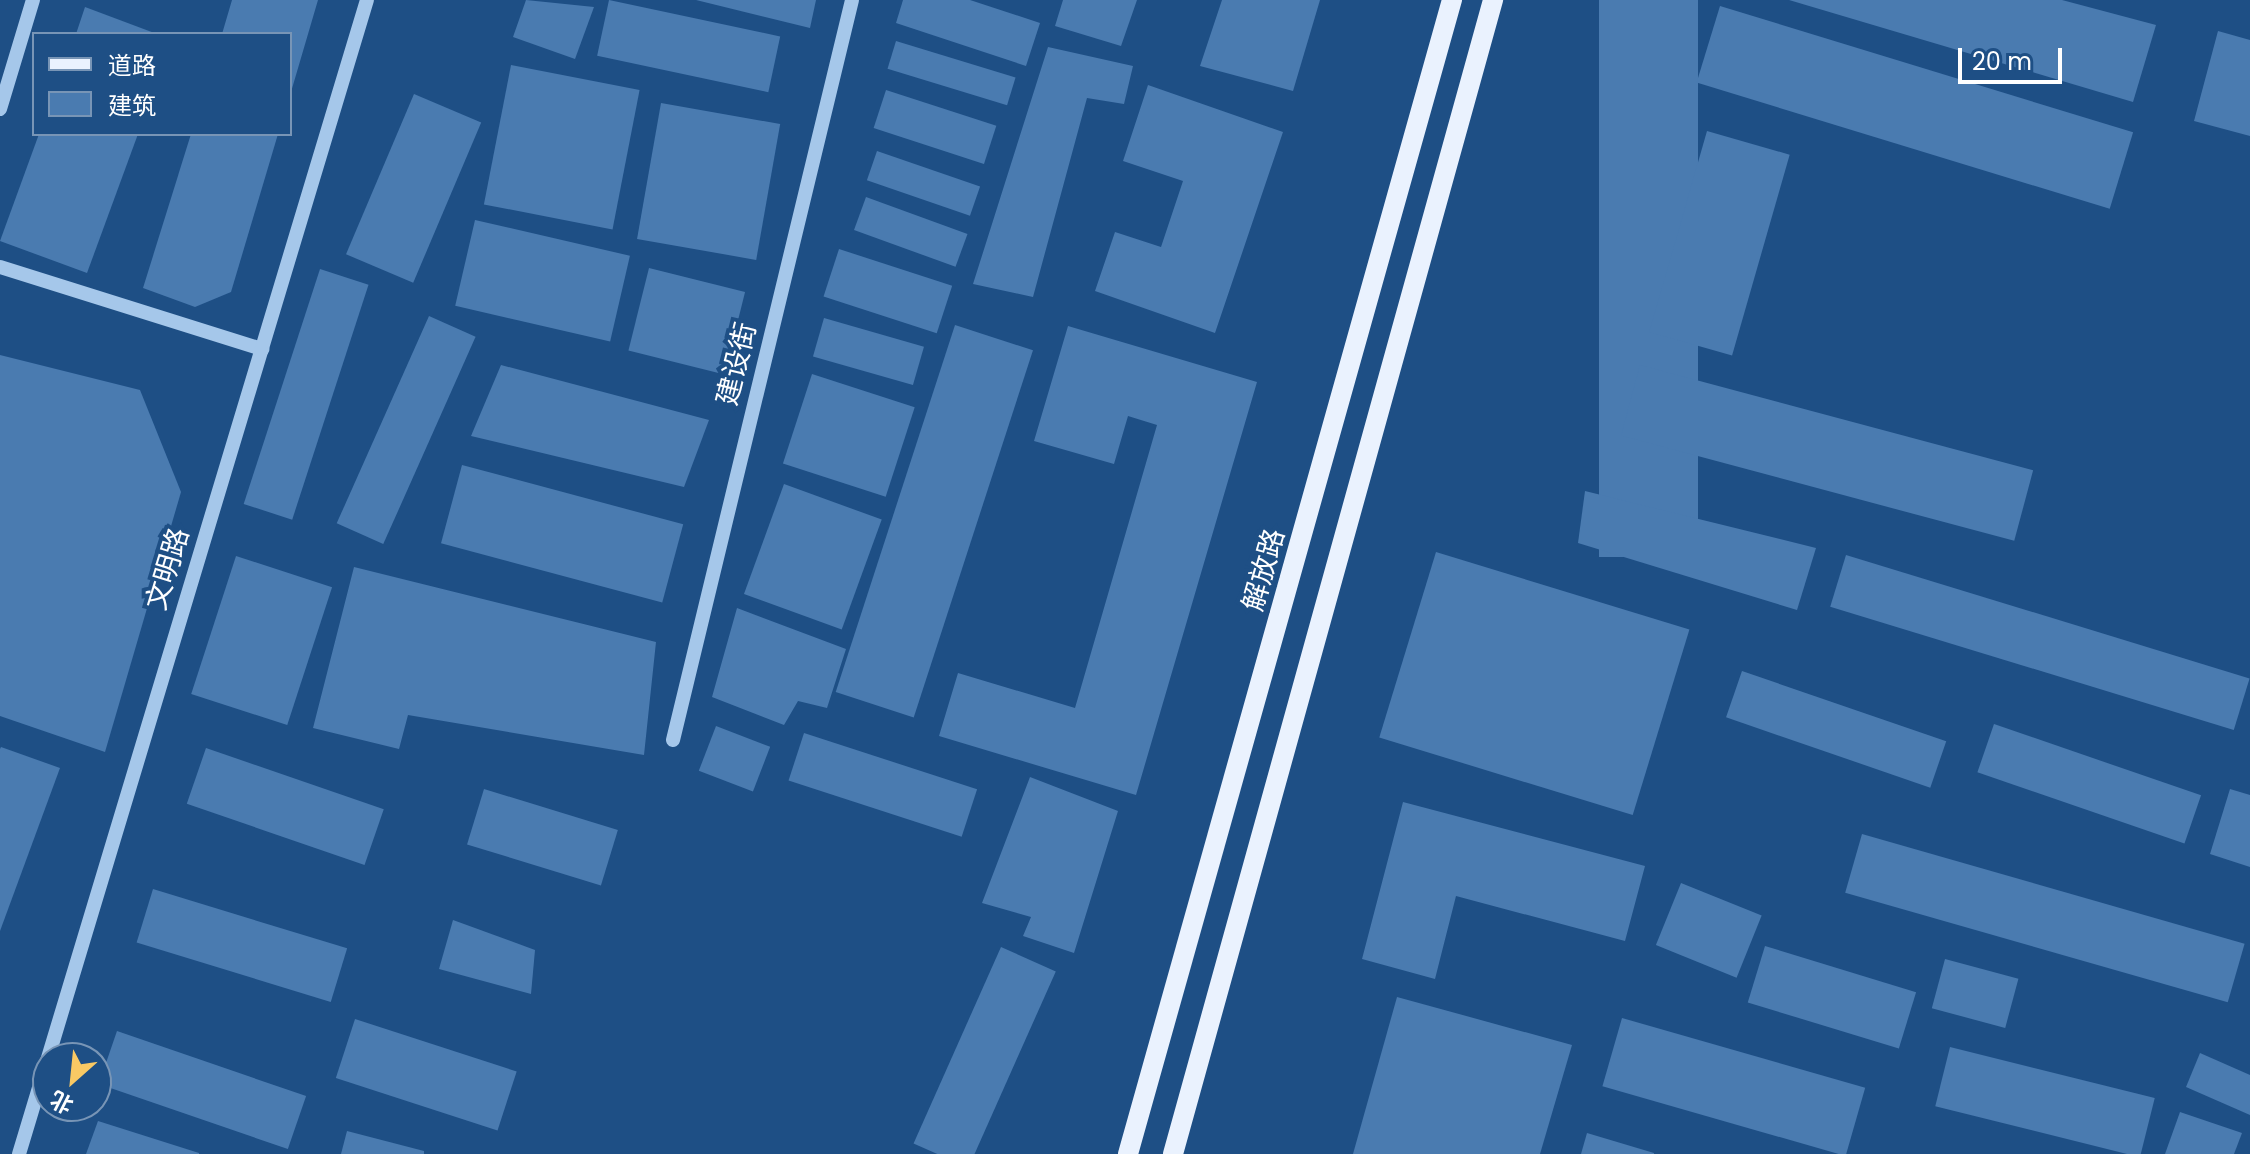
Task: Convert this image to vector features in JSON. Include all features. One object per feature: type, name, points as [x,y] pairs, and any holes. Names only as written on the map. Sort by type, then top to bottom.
[{"type":"main road","name":"解放路","points":[[1128,1154],[1452,0]]},
{"type":"main road","points":[[1173,1154],[1493,0]]},
{"type":"street","points":[[0,109],[33,0]]},
{"type":"street","name":"文明路","points":[[19,1154],[367,0]]},
{"type":"street","name":"建设街","points":[[673,740],[852,0]]},
{"type":"street","points":[[0,267],[262,349]]},
{"type":"building","points":[[232,0],[318,0],[292,89],[292,32],[223,32]]},
{"type":"building","points":[[526,0],[594,7],[575,59],[513,37]]},
{"type":"building","points":[[609,0],[780,36],[768,92],[597,56]]},
{"type":"building","points":[[696,0],[816,0],[810,28]]},
{"type":"building","points":[[903,0],[970,0],[1040,23],[1026,66],[896,23]]},
{"type":"building","points":[[1063,0],[1137,0],[1121,46],[1055,26]]},
{"type":"building","points":[[1222,0],[1320,0],[1293,91],[1200,66]]},
{"type":"building","points":[[1599,0],[1698,0],[1698,557],[1599,557]]},
{"type":"building","points":[[1789,0],[2062,0],[2156,25],[2133,102]]},
{"type":"building","points":[[1720,6],[2133,132],[2110,209],[1697,83]]},
{"type":"building","points":[[85,7],[152,32],[77,32]]},
{"type":"building","points":[[2218,31],[2250,40],[2250,136],[2194,121]]},
{"type":"building","points":[[896,41],[1016,78],[1007,105],[888,69]]},
{"type":"building","points":[[1048,47],[1133,66],[1124,104],[1087,98],[1033,297],[973,284]]},
{"type":"building","points":[[511,65],[640,90],[612,229],[484,204]]},
{"type":"building","points":[[1148,85],[1283,132],[1215,333],[1095,291],[1115,232],[1161,247],[1183,181],[1123,161]]},
{"type":"building","points":[[886,90],[996,126],[984,164],[874,128]]},
{"type":"building","points":[[414,94],[481,123],[413,283],[346,254]]},
{"type":"building","points":[[661,103],[780,124],[756,260],[637,239]]},
{"type":"building","points":[[1707,131],[1790,155],[1732,356],[1649,332]]},
{"type":"building","points":[[38,136],[137,136],[87,273],[0,241]]},
{"type":"building","points":[[190,136],[277,136],[231,292],[195,307],[143,288]]},
{"type":"building","points":[[877,151],[980,186],[970,216],[867,180]]},
{"type":"building","points":[[866,197],[967,234],[956,267],[854,230]]},
{"type":"building","points":[[475,220],[630,256],[610,342],[455,306]]},
{"type":"building","points":[[839,249],[952,286],[937,333],[824,297]]},
{"type":"building","points":[[649,268],[745,292],[724,374],[628,350]]},
{"type":"building","points":[[320,269],[369,285],[292,520],[244,504]]},
{"type":"building","points":[[429,316],[476,337],[383,544],[337,523]]},
{"type":"building","points":[[824,318],[924,347],[913,385],[813,356]]},
{"type":"building","points":[[955,325],[1033,350],[914,717],[836,692]]},
{"type":"building","points":[[1068,326],[1257,382],[1136,795],[939,736],[958,673],[1075,708],[1157,425],[1128,416],[1114,464],[1034,441]]},
{"type":"building","points":[[0,355],[140,390],[181,492],[105,752],[0,716]]},
{"type":"building","points":[[501,365],[709,420],[684,487],[471,436]]},
{"type":"building","points":[[1640,365],[2033,470],[2014,541],[1621,436]]},
{"type":"building","points":[[812,374],[915,407],[886,497],[783,463]]},
{"type":"building","points":[[462,465],[683,524],[662,603],[441,543]]},
{"type":"building","points":[[784,484],[882,520],[842,630],[744,594]]},
{"type":"building","points":[[1585,491],[1816,548],[1797,610],[1578,543]]},
{"type":"building","points":[[1436,552],[1689,629],[1633,815],[1379,738]]},
{"type":"building","points":[[1846,555],[2250,678],[2234,730],[1830,607]]},
{"type":"building","points":[[236,556],[332,587],[287,725],[191,694]]},
{"type":"building","points":[[354,567],[656,642],[644,755],[408,715],[399,749],[313,728]]},
{"type":"building","points":[[737,608],[846,649],[827,708],[798,701],[784,725],[712,697]]},
{"type":"building","points":[[1742,671],[1946,741],[1930,788],[1726,717]]},
{"type":"building","points":[[1994,724],[2201,795],[2184,844],[1977,772]]},
{"type":"building","points":[[716,726],[770,747],[753,792],[699,771]]},
{"type":"building","points":[[804,733],[977,789],[962,837],[789,781]]},
{"type":"building","points":[[206,748],[384,809],[365,865],[187,804]]},
{"type":"building","points":[[0,749],[60,768],[0,931]]},
{"type":"building","points":[[1030,777],[1118,811],[1074,953],[1023,936],[1031,917],[982,903]]},
{"type":"building","points":[[484,789],[618,830],[601,885],[467,844]]},
{"type":"building","points":[[2230,789],[2250,795],[2250,867],[2210,854]]},
{"type":"building","points":[[1403,802],[1645,866],[1625,941],[1456,896],[1435,979],[1362,959]]},
{"type":"building","points":[[1862,834],[2245,944],[2228,1002],[1845,893]]},
{"type":"building","points":[[1681,883],[1762,916],[1737,978],[1656,945]]},
{"type":"building","points":[[153,889],[347,948],[331,1002],[137,943]]},
{"type":"building","points":[[453,920],[535,950],[531,994],[439,969]]},
{"type":"building","points":[[1765,946],[1916,992],[1899,1049],[1748,1002]]},
{"type":"building","points":[[1001,947],[1056,971],[975,1154],[937,1154],[914,1143]]},
{"type":"building","points":[[1945,959],[2018,979],[2005,1028],[1932,1008]]},
{"type":"building","points":[[1397,997],[1572,1045],[1540,1154],[1353,1154]]},
{"type":"building","points":[[1622,1018],[1865,1088],[1846,1154],[1839,1154],[1602,1086]]},
{"type":"building","points":[[355,1019],[517,1072],[498,1130],[336,1078]]},
{"type":"building","points":[[117,1031],[306,1096],[288,1149],[112,1089],[112,1046]]},
{"type":"building","points":[[1950,1047],[2155,1098],[2141,1154],[2127,1154],[1935,1106]]},
{"type":"building","points":[[2200,1053],[2250,1075],[2250,1115],[2186,1087]]},
{"type":"building","points":[[2180,1112],[2242,1133],[2234,1154],[2165,1154]]},
{"type":"building","points":[[98,1122],[199,1153],[199,1154],[86,1154]]},
{"type":"building","points":[[347,1131],[424,1151],[424,1154],[341,1154]]},
{"type":"building","points":[[1587,1133],[1654,1153],[1654,1154],[1581,1154]]}]
